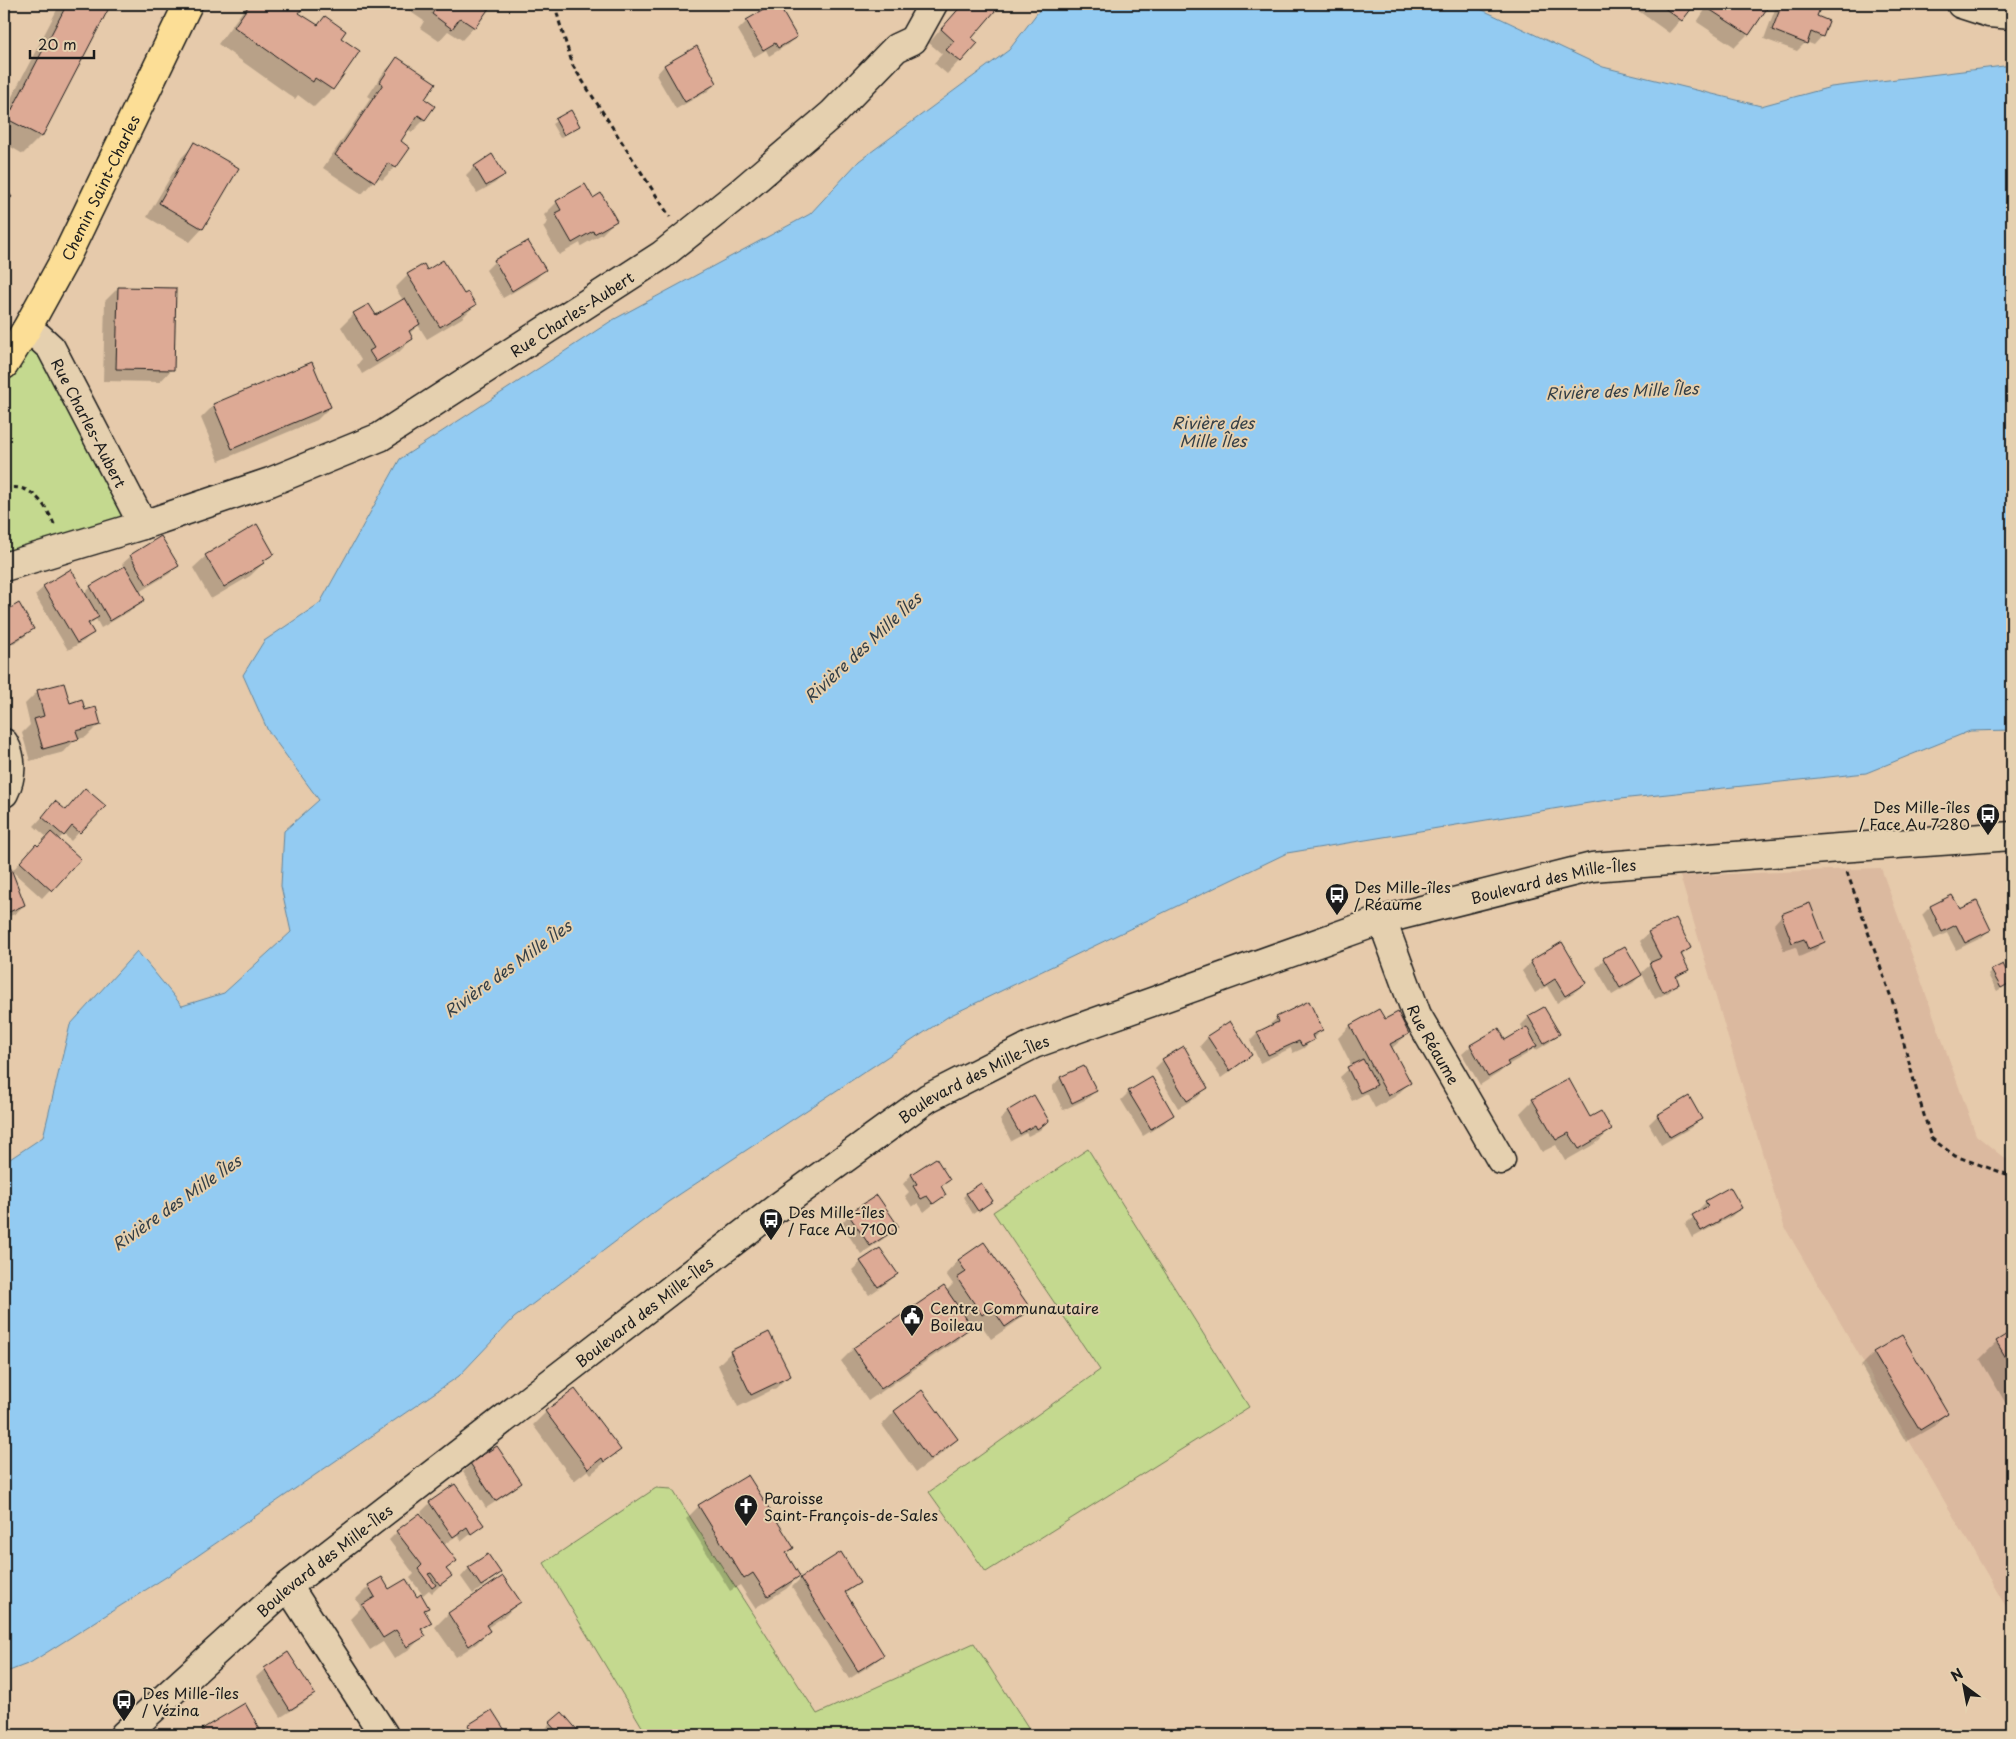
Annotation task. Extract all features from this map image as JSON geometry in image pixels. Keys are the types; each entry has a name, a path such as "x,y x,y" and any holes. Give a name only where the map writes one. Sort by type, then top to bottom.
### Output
{"main road":[{"name":"Chemin Saint-Charles","path":"4,365 26,330 65,259 188,4"}],"street":[{"name":"Rue Charles-Aubert","path":"4,567 143,525 270,482 380,437 641,270 742,192 832,114 896,48 913,40 934,4"},
{"path":"1961,4 1989,13 2012,15"},
{"name":"Rue Charles-Aubert","path":"26,330 39,337 51,348 143,525"},
{"path":"4,743 10,760 10,776 4,793"},
{"name":"Boulevard des Mille-Îles","path":"124,1735 288,1586 778,1207 928,1098 1034,1044 1382,920 1592,867 2012,836"},
{"name":"Rue Réaume","path":"1382,920 1417,1014 1501,1160"},
{"path":"288,1586 384,1735"}],"path":[{"path":"555,4 573,66 683,237"},
{"path":"4,489 17,487 30,492 41,501 50,515 63,550"},
{"path":"1839,848 1893,1003 1931,1138 1956,1156 2012,1176"}],"shaded area":[{"path":"1881,868 1976,1135 2004,1158 2012,1161 2012,1617 1784,1226 1680,876"}],"green space":[{"path":"26,330 143,525 4,567 4,344"},
{"path":"1088,1149 1249,1407 986,1572 929,1492 1100,1370 993,1212"},
{"path":"656,1488 672,1489 817,1714 974,1643 1033,1735 647,1735 544,1563"}],"water":[{"name":"Rivière des Mille Îles","path":"1044,4 1470,4 1603,67 1761,106 1831,87 2012,65 2012,730 1970,731 1866,773 1601,801 1287,853 949,1016 668,1202 514,1318 459,1376 174,1572 30,1663 4,1673 4,1163 43,1137 70,1025 137,951 182,1006 224,993 291,932 281,886 284,831 319,800 268,731 243,675 264,641 320,603 400,459 611,321 810,214 859,161 1009,50"}],"building":[{"path":"67,4 111,4 42,137 7,119"},
{"path":"250,4 302,4 304,6 299,13 318,25 325,16 346,31 341,38 360,51 333,90 315,78 313,82 234,27"},
{"path":"430,4 492,4 475,28 460,18 452,29 432,14 436,8"},
{"path":"774,4 778,4 797,37 778,48 775,43 763,50 746,20"},
{"path":"963,4 1001,4 972,38 978,43 961,62 946,50 954,41 941,29"},
{"path":"1659,4 1695,4 1682,21"},
{"path":"1712,4 1770,4 1749,35 1709,9"},
{"path":"1782,4 1814,4 1821,6 1817,16 1829,21 1823,37 1811,32 1807,44 1772,30"},
{"path":"697,46 717,83 685,102 664,65"},
{"path":"397,57 436,83 425,99 435,106 425,120 418,115 401,141 410,148 396,168 388,163 375,182 335,155 383,84 380,82"},
{"path":"571,110 580,126 564,135 555,119"},
{"path":"194,142 239,168 203,229 159,203"},
{"path":"492,154 505,175 486,186 474,166"},
{"path":"585,184 593,198 601,193 617,221 594,234 593,231 572,243 555,213 561,210 556,201"},
{"path":"4,187 12,197 4,203"},
{"path":"528,241 546,270 512,291 494,260"},
{"path":"443,260 464,294 468,292 476,305 440,327 407,274 424,264 427,270"},
{"path":"118,287 176,288 174,370 116,369"},
{"path":"405,298 420,324 409,331 413,339 376,362 369,351 374,348 353,313 369,304 376,315"},
{"path":"312,362 331,407 232,449 213,404"},
{"path":"257,524 274,554 263,561 264,563 224,587 205,555"},
{"path":"161,536 179,566 147,585 130,555"},
{"path":"125,566 145,600 110,621 90,586"},
{"path":"71,569 99,617 88,623 94,633 77,643 43,586"},
{"path":"19,603 34,629 4,647 4,612"},
{"path":"64,683 70,703 82,699 85,710 96,707 101,725 76,731 79,739 43,749 34,719 44,716 37,690"},
{"path":"85,788 106,806 80,833 72,826 64,836 42,817 55,801 66,810"},
{"path":"51,832 81,859 52,891 20,862 36,844 38,846"},
{"path":"8,861 25,905 9,912 4,900 4,863"},
{"path":"1952,895 1960,909 1977,901 1991,930 1965,943 1956,925 1942,932 1930,906"},
{"path":"1810,903 1825,942 1808,949 1804,939 1792,943 1781,914"},
{"path":"1676,918 1691,948 1681,954 1689,970 1676,976 1679,984 1663,992 1649,963 1661,958 1648,932"},
{"path":"1562,942 1586,983 1565,996 1555,979 1544,986 1530,961"},
{"path":"1625,946 1642,975 1620,988 1603,958"},
{"path":"2003,964 2012,982 2001,988 1991,970"},
{"path":"1309,1001 1323,1030 1312,1035 1314,1040 1302,1046 1299,1041 1268,1055 1257,1032 1278,1022 1276,1017"},
{"path":"1544,1007 1560,1034 1544,1043 1528,1016"},
{"path":"1379,1009 1385,1019 1398,1012 1409,1034 1390,1044 1411,1083 1388,1096 1350,1025"},
{"path":"1230,1021 1252,1055 1230,1071 1207,1036"},
{"path":"1527,1027 1537,1046 1507,1062 1509,1065 1488,1077 1470,1045 1499,1028 1505,1040"},
{"path":"1184,1046 1208,1088 1187,1101 1162,1059"},
{"path":"1363,1059 1377,1085 1360,1093 1347,1067"},
{"path":"1084,1066 1097,1091 1072,1103 1060,1077"},
{"path":"1152,1077 1174,1115 1151,1129 1128,1091"},
{"path":"1569,1079 1590,1117 1601,1111 1612,1130 1579,1149 1569,1133 1556,1140 1532,1099"},
{"path":"1034,1095 1049,1121 1037,1129 1035,1125 1020,1134 1007,1111"},
{"path":"1689,1096 1702,1119 1670,1137 1657,1115"},
{"path":"936,1158 950,1180 941,1186 946,1195 933,1204 927,1196 921,1199 913,1186 917,1184 911,1174"},
{"path":"981,1183 993,1201 978,1211 966,1193"},
{"path":"1730,1187 1742,1208 1701,1231 1692,1215 1708,1206 1705,1201"},
{"path":"877,1195 899,1227 870,1246 848,1214"},
{"path":"984,1242 1031,1309 1005,1327 992,1308 982,1315 957,1278 966,1272 958,1260"},
{"path":"880,1248 898,1274 878,1287 860,1261"},
{"name":"Centre Communautaire Boileau","path":"944,1286 972,1327 881,1389 853,1348"},
{"path":"2012,1331 2012,1368 1996,1341"},
{"path":"769,1332 791,1376 751,1395 730,1351"},
{"path":"1902,1335 1948,1413 1920,1430 1873,1352"},
{"path":"575,1389 621,1450 604,1462 602,1458 588,1469 545,1411"},
{"path":"922,1390 958,1439 930,1460 894,1411"},
{"path":"497,1446 522,1483 495,1501 470,1463"},
{"name":"Paroisse Saint-François-de-Sales","path":"748,1475 794,1548 786,1553 800,1576 768,1596 753,1573 744,1579 698,1505"},
{"path":"455,1484 484,1525 471,1534 467,1527 453,1537 429,1502"},
{"path":"420,1513 457,1561 446,1569 452,1576 440,1585 431,1573 428,1574 436,1585 432,1588 418,1569 422,1565 396,1531"},
{"path":"841,1552 860,1583 845,1592 884,1655 858,1671 800,1578"},
{"path":"488,1554 501,1573 481,1586 468,1567"},
{"path":"503,1576 521,1602 486,1625 490,1631 469,1646 448,1613"},
{"path":"382,1577 389,1589 406,1579 417,1597 421,1594 429,1608 424,1610 432,1623 421,1629 426,1636 407,1647 396,1630 383,1638 362,1605 375,1597 368,1585"},
{"path":"288,1652 315,1694 290,1710 264,1668"},
{"path":"245,1703 263,1735 206,1735 202,1729"},
{"path":"492,1710 508,1735 474,1735 468,1725"},
{"path":"562,1712 579,1732 576,1735 560,1735 549,1723"}],"place":[{"name":"Des Mille-îles / Face Au 7280","path":"1988,836"},
{"name":"Des Mille-îles / Réaume","path":"1337,916"},
{"name":"Des Mille-îles / Face Au 7100","path":"771,1241"},
{"name":"Centre Communautaire Boileau","path":"912,1337"},
{"name":"Paroisse Saint-François-de-Sales","path":"746,1527"},
{"name":"Des Mille-îles / Vézina","path":"124,1722"}]}
